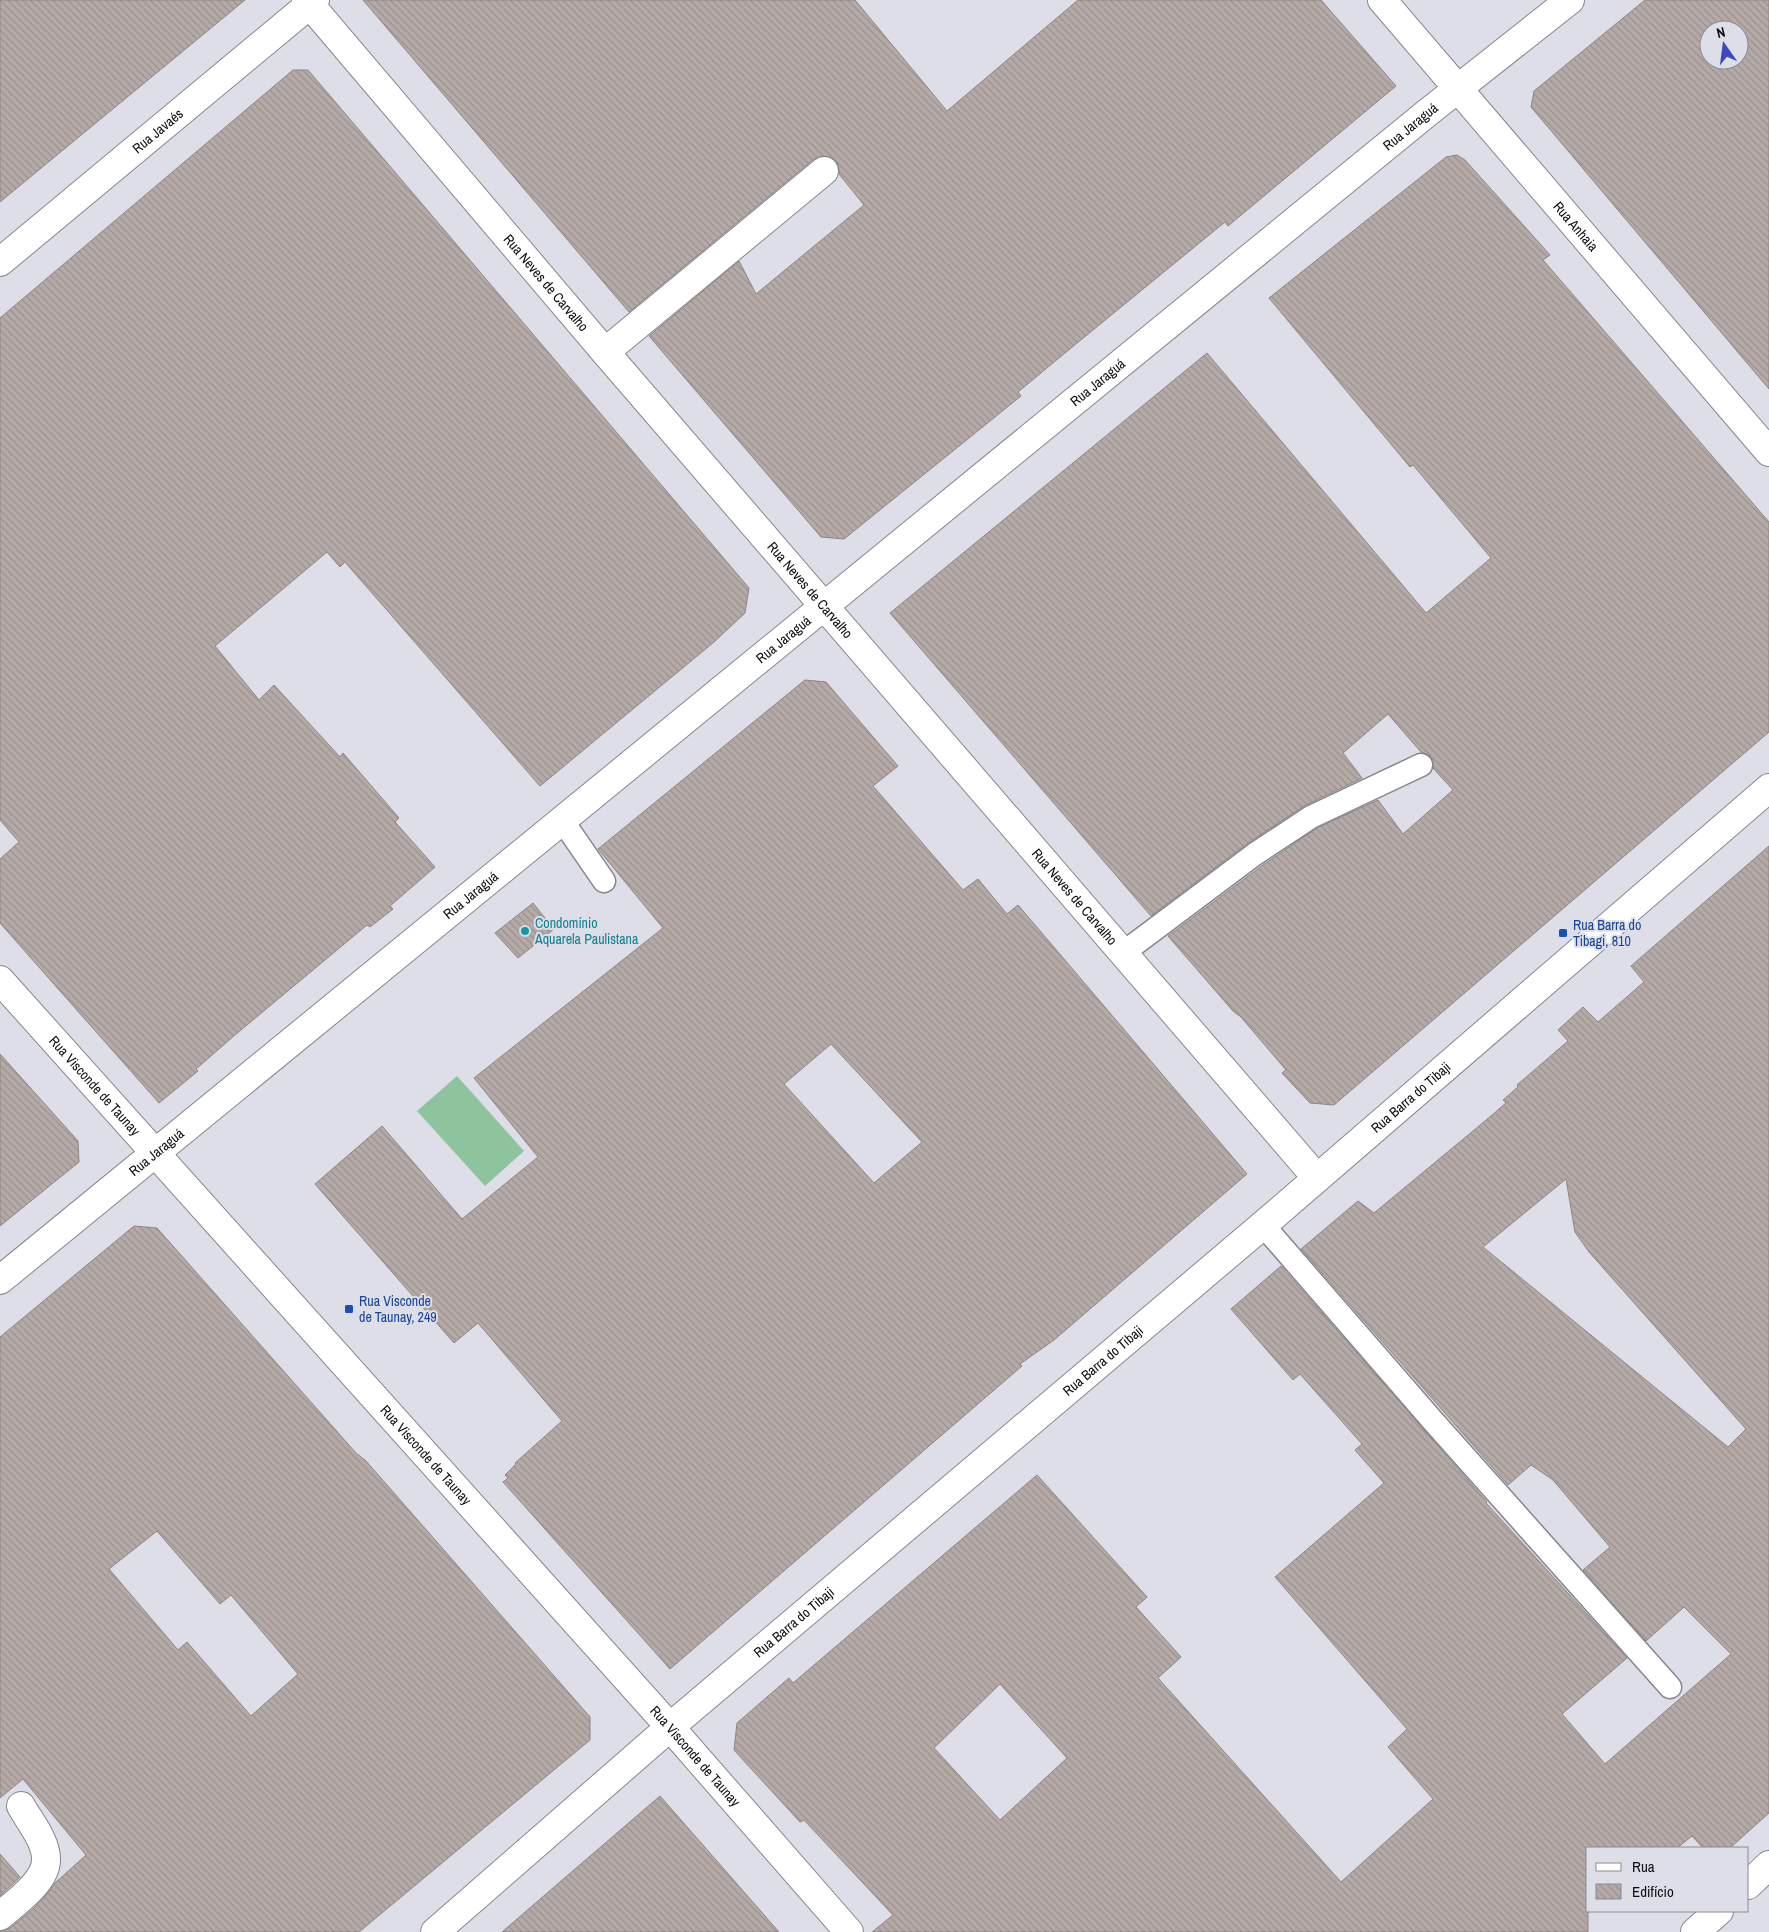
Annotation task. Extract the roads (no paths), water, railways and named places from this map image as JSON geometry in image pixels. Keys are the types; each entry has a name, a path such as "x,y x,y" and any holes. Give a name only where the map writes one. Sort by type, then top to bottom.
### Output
{"street":[{"name":"Rua Anhaia","path":"1382,0 1769,452"},
{"name":"Rua Jaraguá","path":"0,1280 823,606 1570,0"},
{"name":"Rua Javaés","path":"0,262 310,1"},
{"name":"Rua Neves de Carvalho","path":"310,1 605,352 1317,1178"},
{"path":"605,352 824,171"},
{"name":"Rua Barra do Tibaji","path":"435,1932 670,1727 1262,1225 1769,788"},
{"name":"Rua Visconde de Taunay","path":"0,980 670,1727 849,1932"},
{"path":"0,1916 38,1881 45,1868 44,1848 21,1806"},
{"path":"1749,1884 1769,1865"},
{"path":"1696,1932 1718,1912"}],"lane":[{"path":"1123,953 1255,854 1303,823 1421,765"},
{"path":"562,820 604,882"},
{"path":"1262,1225 1440,1429 1670,1687"}],"place":[{"name":"Condomínio Aquarela Paulistana","path":"525,931"},
{"name":"Rua Barra do Tibagi, 810","path":"1563,933"},
{"name":"Rua Visconde de Taunay, 249","path":"349,1309"}]}
